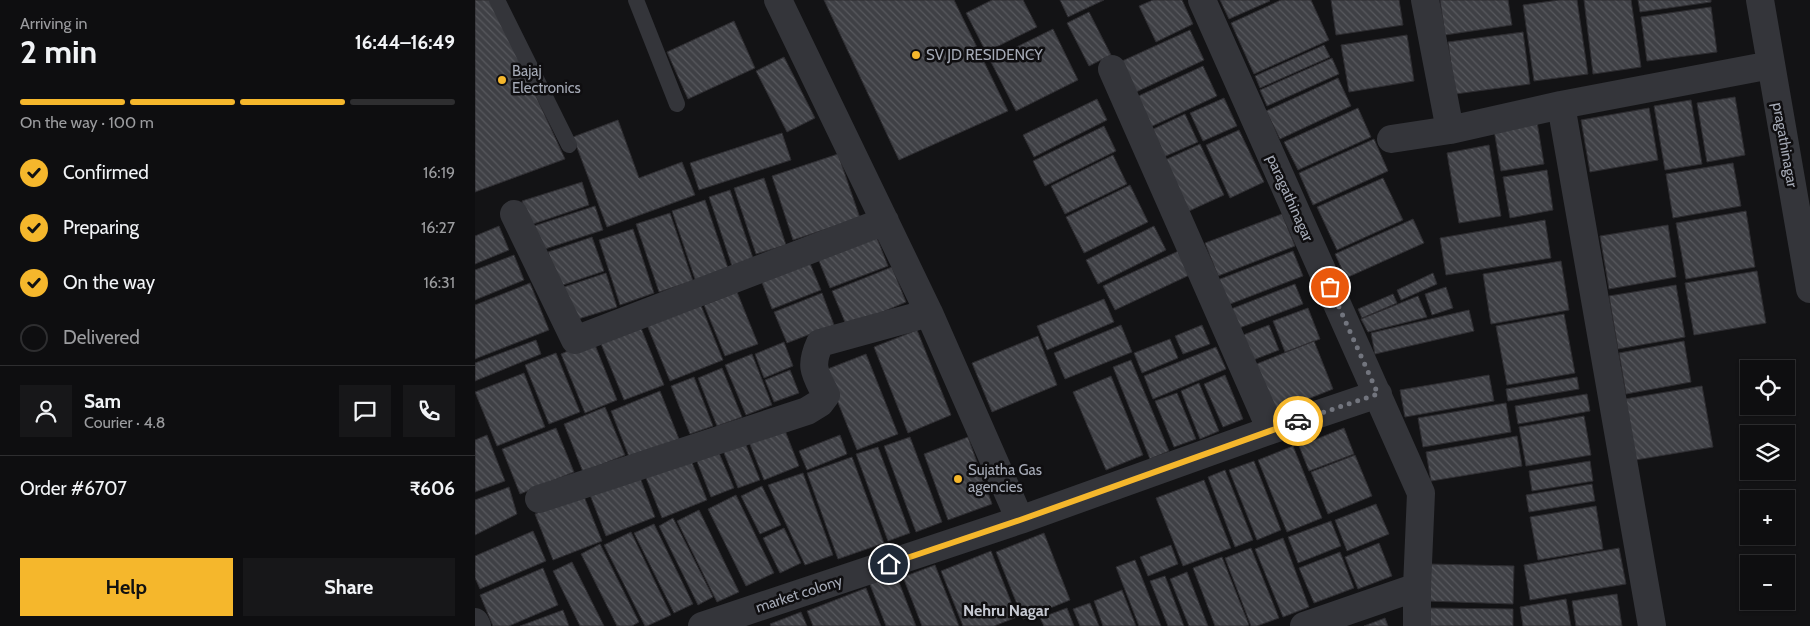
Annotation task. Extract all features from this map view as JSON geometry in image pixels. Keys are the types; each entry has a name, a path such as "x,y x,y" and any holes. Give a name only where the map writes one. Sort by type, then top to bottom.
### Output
{"street":[{"path":"778,0 929,313 1020,520"},
{"name":"paragathinagar","path":"1202,0 1421,493 1417,626"},
{"path":"1425,0 1450,130"},
{"name":"pragathinagar","path":"1760,0 1771,65 1800,175 1810,289"},
{"path":"1391,140 1450,130 1561,105 1771,65"},
{"path":"1112,69 1271,430"},
{"path":"1561,105 1652,626"},
{"path":"514,214 575,340 885,221"},
{"path":"539,499 807,411 820,403 826,395 813,370 815,354 820,343 929,313"},
{"name":"market colony","path":"702,626 1020,520 1271,430 1378,394"},
{"path":"1304,626 1417,587"},
{"path":"475,622 477,626"}],"lane":[{"path":"497,0 569,145"},
{"path":"636,0 677,104"}],"building":[{"name":"Bajaj Electronics","path":"475,0 492,0 565,159 475,192"},
{"name":"SV JD RESIDENCY","path":"824,0 954,0 1008,111 899,160"},
{"path":"992,0 1023,0 1037,27 986,52 966,13"},
{"path":"1060,0 1104,0 1068,17"},
{"path":"1153,0 1182,0 1193,24 1156,42 1139,6"},
{"path":"1220,0 1269,0 1270,1 1229,19"},
{"path":"1281,0 1311,0 1329,40 1254,74 1231,23"},
{"path":"1331,0 1399,0 1403,25 1336,35"},
{"path":"1440,0 1508,0 1512,25 1445,35"},
{"path":"1559,0 1577,0 1588,74 1534,81 1523,5"},
{"path":"1584,0 1631,0 1641,67 1593,74"},
{"path":"1638,0 1711,0 1711,2 1640,12"},
{"path":"1711,7 1717,52 1647,61 1641,17"},
{"path":"1089,12 1111,55 1089,66 1067,23"},
{"path":"734,21 755,68 688,99 667,52"},
{"path":"1053,29 1078,80 1016,111 990,60"},
{"path":"1190,30 1204,60 1134,93 1120,62"},
{"path":"1523,32 1530,84 1455,94 1448,42"},
{"path":"1407,35 1414,81 1349,92 1341,45"},
{"path":"1324,45 1330,57 1260,88 1255,76"},
{"path":"784,57 815,118 787,132 756,71"},
{"path":"1332,58 1339,74 1267,106 1260,90"},
{"path":"1203,66 1217,96 1146,129 1132,99"},
{"path":"1338,78 1351,106 1280,139 1266,111"},
{"path":"1735,97 1745,155 1707,162 1697,103"},
{"path":"1224,98 1237,126 1203,141 1190,113"},
{"path":"1097,99 1107,120 1034,157 1023,135"},
{"path":"1691,100 1702,164 1665,170 1654,106"},
{"path":"1358,108 1371,137 1298,170 1284,142"},
{"path":"1649,108 1658,160 1590,172 1581,120"},
{"path":"1185,114 1198,142 1159,159 1147,132"},
{"path":"618,120 639,178 682,162 695,195 607,227 573,137"},
{"path":"1537,122 1544,164 1501,171 1494,130"},
{"path":"1104,126 1116,151 1045,186 1033,161"},
{"path":"1239,130 1264,182 1230,198 1206,145"},
{"path":"782,133 791,160 699,190 690,163"},
{"path":"1374,139 1388,171 1313,205 1299,173"},
{"path":"1200,144 1224,195 1189,211 1165,160"},
{"path":"1489,145 1501,216 1459,223 1447,153"},
{"path":"838,154 860,218 793,240 772,176"},
{"path":"1113,155 1127,184 1065,214 1051,186"},
{"path":"1733,163 1741,206 1673,218 1666,174"},
{"path":"1547,170 1553,210 1510,218 1503,177"},
{"path":"764,178 786,245 756,254 734,188"},
{"path":"1383,178 1403,220 1337,250 1317,207"},
{"path":"582,182 589,205 530,225 522,201"},
{"path":"1130,185 1148,222 1084,253 1066,217"},
{"path":"730,190 753,258 732,266 709,197"},
{"path":"705,200 729,271 696,282 672,211"},
{"path":"595,206 603,230 542,250 534,226"},
{"path":"1746,211 1755,267 1686,279 1676,223"},
{"path":"670,213 693,281 659,292 636,224"},
{"path":"1282,214 1295,246 1218,276 1205,243"},
{"path":"1413,219 1424,243 1346,278 1335,254"},
{"path":"1545,220 1551,258 1446,275 1440,238"},
{"path":"1668,225 1676,277 1609,289 1600,236"},
{"path":"499,226 509,250 475,264 475,236"},
{"path":"1154,226 1166,250 1098,284 1086,260"},
{"path":"633,229 654,293 620,305 599,240"},
{"path":"875,233 888,266 830,288 817,256"},
{"path":"592,237 604,271 560,286 548,252"},
{"path":"1185,248 1196,272 1115,310 1103,286"},
{"path":"1293,251 1303,276 1225,306 1215,281"},
{"path":"514,255 524,280 475,300 475,270"},
{"path":"809,261 821,290 772,309 761,280"},
{"path":"1561,261 1569,310 1491,324 1483,274"},
{"path":"892,267 906,302 847,327 832,291"},
{"path":"1757,271 1766,323 1694,335 1685,283"},
{"path":"606,273 617,307 575,320 564,287"},
{"path":"1433,273 1437,284 1401,300 1397,290"},
{"path":"530,283 549,330 475,359 475,305"},
{"path":"1295,284 1303,304 1234,330 1226,311"},
{"path":"1676,285 1685,337 1618,349 1609,296"},
{"path":"1446,287 1453,308 1432,315 1425,294"},
{"path":"737,292 758,344 725,356 704,305"},
{"path":"822,293 834,325 787,343 774,312"},
{"path":"1393,294 1397,303 1362,318 1358,309"},
{"path":"1418,296 1427,317 1368,332 1361,319"},
{"path":"1104,299 1114,322 1047,350 1037,326"},
{"path":"700,303 723,360 670,381 647,325"},
{"path":"1308,308 1320,339 1285,352 1273,321"},
{"path":"1469,310 1474,331 1375,354 1371,333"},
{"path":"1564,314 1575,373 1507,385 1496,326"},
{"path":"639,323 664,385 624,400 599,339"},
{"path":"1121,325 1132,352 1065,379 1054,353"},
{"path":"1202,325 1210,344 1183,354 1175,336"},
{"path":"1269,325 1279,350 1248,362 1238,337"},
{"path":"917,330 951,415 908,433 874,347"},
{"path":"1038,336 1057,385 992,412 972,363"},
{"path":"1170,339 1178,358 1142,373 1134,353"},
{"path":"536,340 541,354 475,381 475,363"},
{"path":"593,340 617,400 585,413 561,354"},
{"path":"1314,341 1333,389 1273,413 1254,365"},
{"path":"1684,341 1691,382 1626,394 1619,353"},
{"path":"784,342 793,366 764,378 755,354"},
{"path":"1216,347 1226,369 1153,399 1144,376"},
{"path":"556,353 580,412 549,424 525,365"},
{"path":"752,354 772,405 746,415 725,365"},
{"path":"866,354 898,434 857,450 825,370"},
{"path":"1131,360 1169,451 1150,459 1113,367"},
{"path":"722,368 742,417 717,426 698,378"},
{"path":"790,370 799,393 774,402 765,380"},
{"path":"524,373 545,427 497,446 475,392"},
{"path":"1225,375 1243,419 1223,427 1204,384"},
{"path":"1489,375 1494,401 1405,417 1400,390"},
{"path":"1111,376 1143,455 1106,470 1073,392"},
{"path":"694,377 713,426 690,434 671,386"},
{"path":"1577,377 1579,389 1508,401 1506,389"},
{"path":"1199,383 1219,431 1200,439 1181,391"},
{"path":"1702,386 1713,447 1635,460 1625,399"},
{"path":"660,391 679,439 630,459 611,411"},
{"path":"1177,393 1196,439 1174,447 1155,401"},
{"path":"1587,394 1590,411 1518,424 1515,406"},
{"path":"1506,403 1511,432 1423,447 1418,418"},
{"path":"605,407 625,455 583,472 564,424"},
{"path":"1584,416 1591,455 1526,466 1519,427"},
{"path":"782,423 799,466 764,480 747,437"},
{"path":"556,428 574,472 520,494 502,449"},
{"path":"1344,428 1354,454 1309,471 1299,446"},
{"path":"487,435 505,481 475,492 475,440"},
{"path":"840,435 847,454 807,470 799,451"},
{"path":"1517,436 1522,466 1431,481 1426,452"},
{"path":"910,437 942,522 916,532 884,446"},
{"name":"Sujatha Gas agencies","path":"968,437 992,504 948,520 924,454"},
{"path":"744,440 760,480 738,488 722,448"},
{"path":"716,446 734,488 711,497 694,454"},
{"path":"1293,446 1322,518 1287,532 1258,460"},
{"path":"878,447 910,533 888,541 856,454"},
{"path":"689,455 707,500 662,518 644,473"},
{"path":"1355,455 1372,496 1328,514 1311,472"},
{"path":"852,457 884,543 838,559 807,473"},
{"path":"1254,461 1281,530 1257,540 1229,470"},
{"path":"1590,461 1593,481 1532,491 1529,471"},
{"path":"1225,470 1253,540 1235,547 1208,477"},
{"path":"803,473 833,555 805,565 768,485"},
{"path":"639,475 655,517 606,536 590,495"},
{"path":"1204,480 1231,548 1183,566 1156,498"},
{"path":"1592,484 1595,501 1529,512 1526,495"},
{"path":"762,486 781,525 760,534 741,496"},
{"path":"509,487 517,514 475,535 475,500"},
{"path":"583,494 602,541 553,560 535,514"},
{"path":"736,495 774,573 746,586 708,509"},
{"path":"1376,504 1389,534 1347,551 1335,520"},
{"path":"1596,506 1603,549 1538,560 1530,517"},
{"path":"699,510 739,592 717,602 677,521"},
{"path":"673,518 713,597 698,605 659,526"},
{"path":"1331,521 1341,546 1298,563 1288,537"},
{"path":"654,524 693,604 674,613 634,533"},
{"path":"784,528 801,563 780,573 763,538"},
{"path":"533,531 546,561 480,589 475,578 475,556"},
{"path":"631,532 671,615 647,626 645,626 604,545"},
{"path":"1044,533 1070,600 1023,619 996,552"},
{"path":"1283,538 1309,607 1283,617 1255,549"},
{"path":"1379,543 1392,576 1358,589 1345,557"},
{"path":"600,544 639,622 632,626 617,626 581,554"},
{"path":"1171,545 1178,564 1148,576 1140,557"},
{"path":"1251,548 1279,618 1257,626 1251,626 1225,558"},
{"path":"1619,548 1626,584 1530,600 1524,565"},
{"path":"991,551 1017,617 994,626 963,626 941,571"},
{"path":"1340,552 1354,588 1314,603 1299,568"},
{"path":"1222,557 1249,625 1215,626 1193,568"},
{"path":"1135,560 1161,626 1139,626 1116,567"},
{"path":"572,562 604,626 580,626 553,571"},
{"path":"1429,564 1514,566 1513,604 1428,601"},
{"path":"935,565 959,626 922,626 903,577"},
{"path":"543,568 558,605 509,626 493,626 480,595"},
{"path":"895,572 916,626 886,626 869,582"},
{"path":"1187,572 1208,626 1189,626 1170,579"},
{"path":"1165,576 1184,626 1168,626 1150,581"},
{"path":"866,588 881,626 813,626 807,611"},
{"path":"1122,590 1136,626 1103,626 1094,601"},
{"path":"1617,594 1622,626 1576,626 1572,601"},
{"path":"1566,599 1571,626 1523,626 1520,607"},
{"path":"1090,603 1099,626 1080,626 1073,609"},
{"path":"1067,608 1074,626 1044,626 1040,618"},
{"path":"1429,608 1513,609 1513,626 1428,626"},
{"path":"563,610 569,626 520,626"},
{"path":"801,612 807,626 771,626 770,624"},
{"path":"1385,618 1388,626 1364,626"}],"way so far":[{"path":"1298,421 1378,394 1330,287"}],"place":[{"name":"SV JD RESIDENCY","path":"916,55"},
{"name":"Bajaj Electronics","path":"502,80"},
{"name":"Sujatha Gas agencies","path":"958,479"}],"district":[{"name":"Nehru Nagar","path":"1006,610"}],"route":[{"path":"889,564 1020,520 1298,421"}]}
